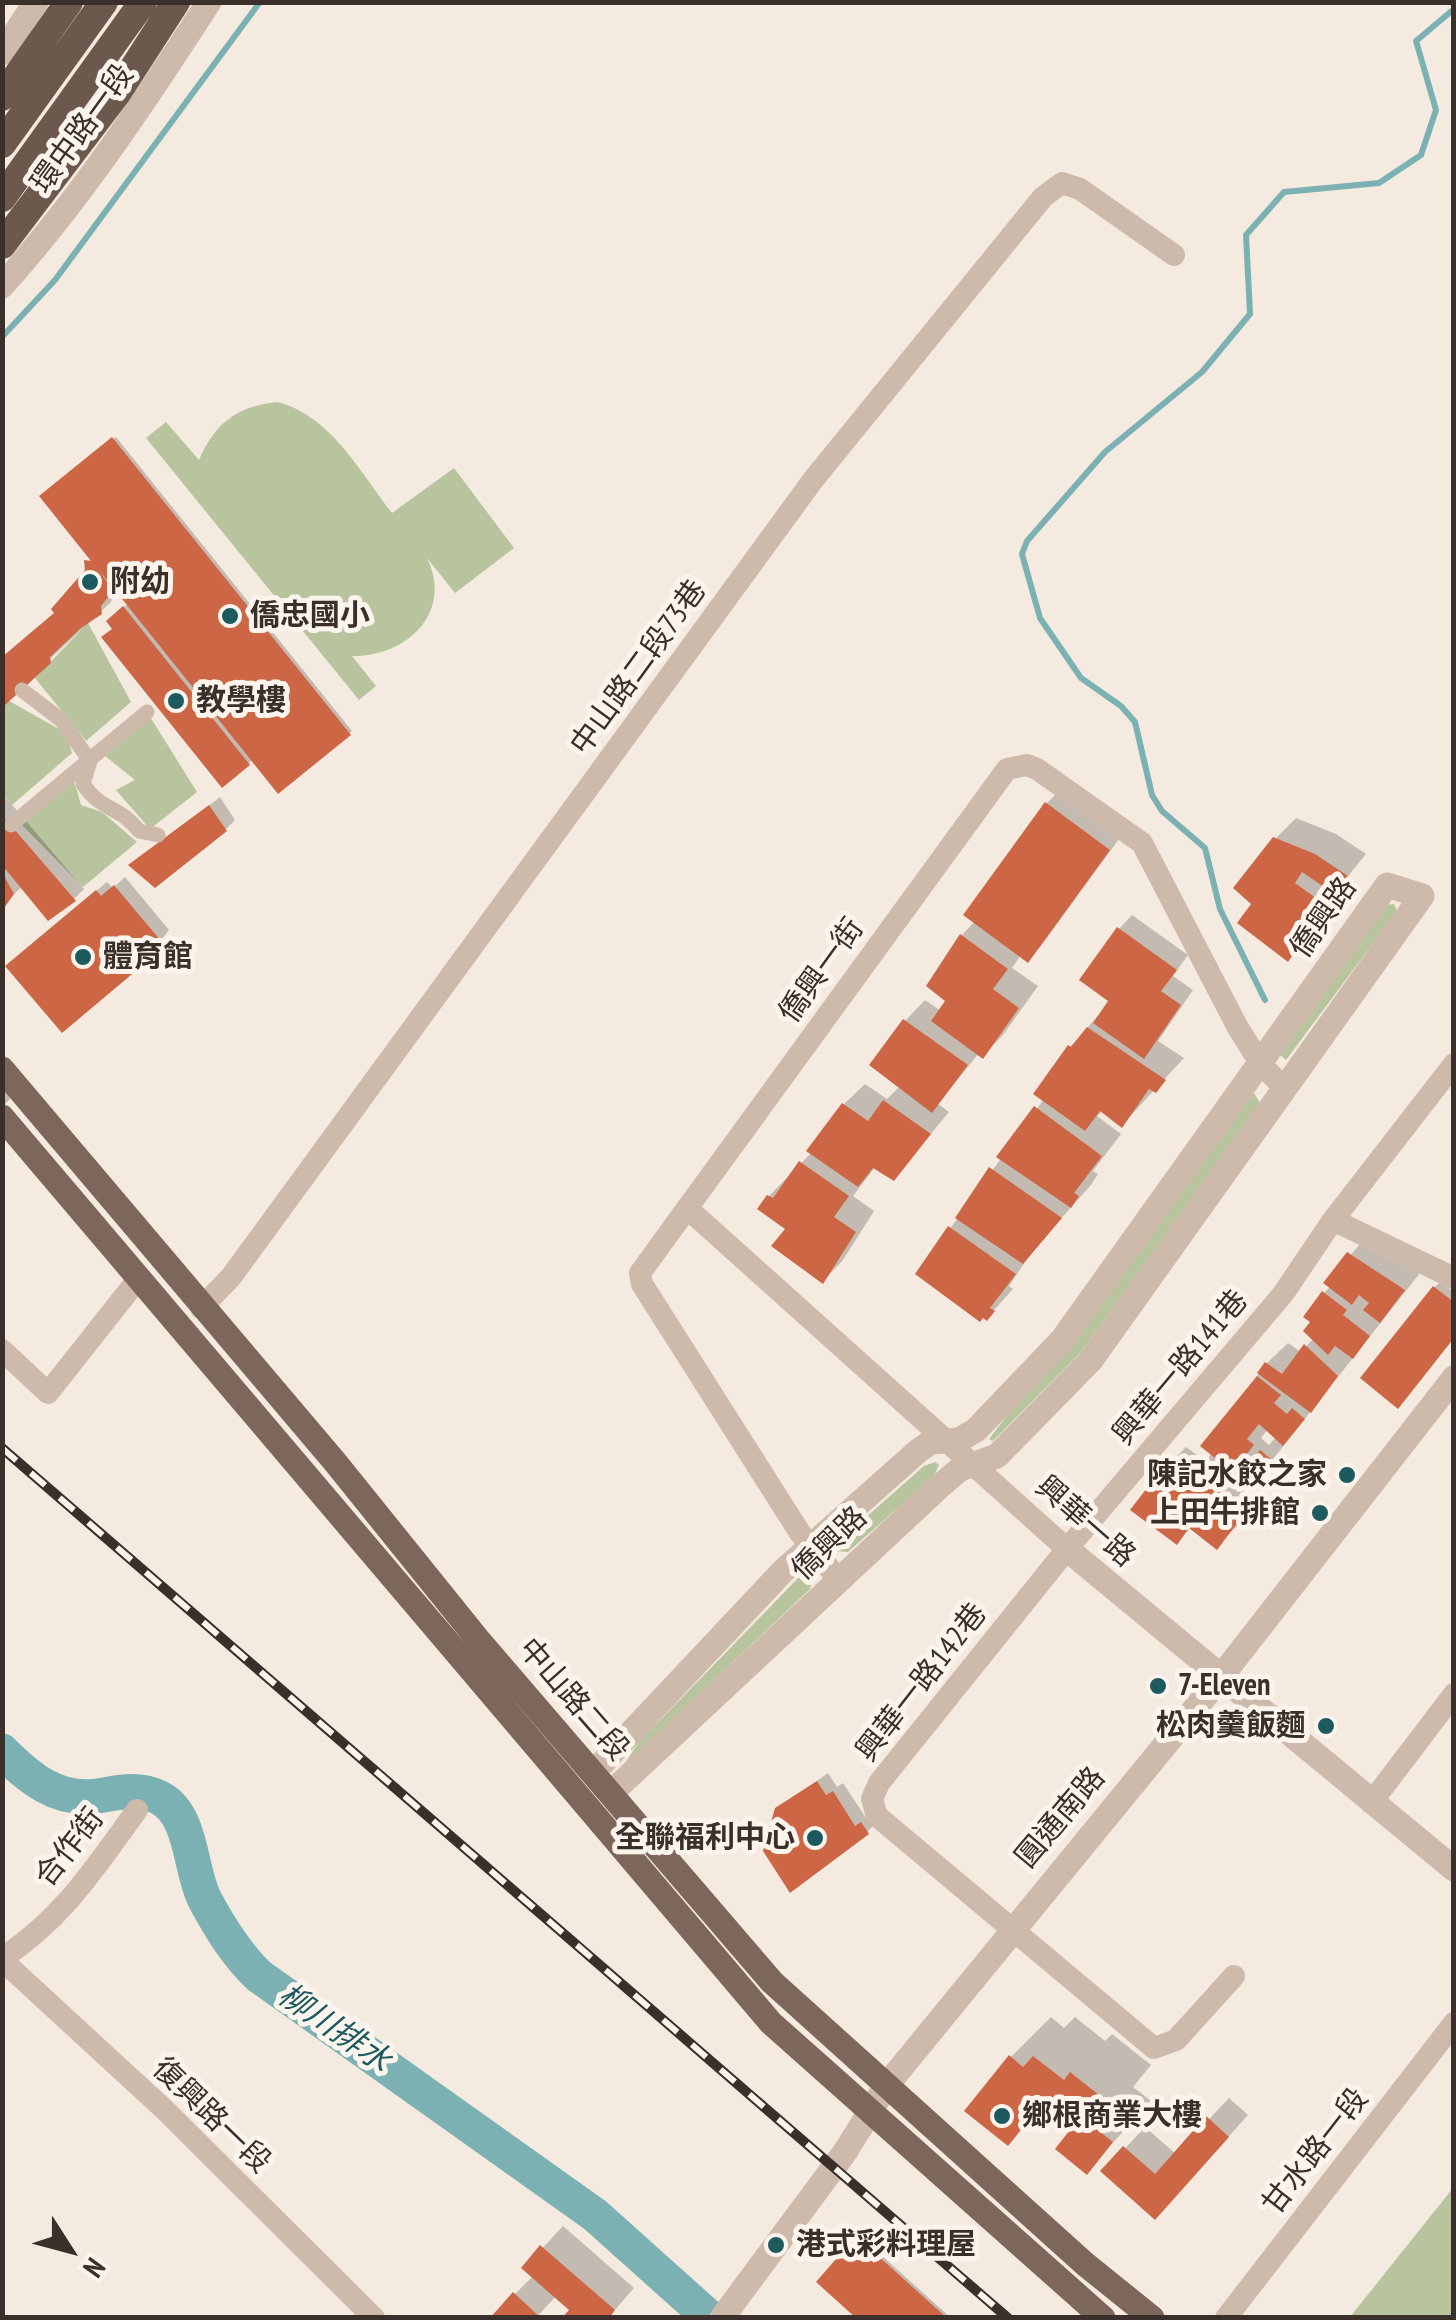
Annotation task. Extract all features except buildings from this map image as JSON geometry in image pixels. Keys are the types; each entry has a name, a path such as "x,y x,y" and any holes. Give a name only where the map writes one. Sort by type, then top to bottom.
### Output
{"highway":[{"path":"2,97 68,2"},
{"path":"2,144 104,2"},
{"path":"2,198 143,2"},
{"path":"2,245 118,92 176,2"}],"main road":[{"name":"中山路二段","path":"2,1069 335,1462 480,1642 772,1982 1152,2318"},
{"name":"中山路二段","path":"2,1117 772,2022 1103,2318"}],"street":[{"path":"2,53 36,2"},
{"name":"環中路一段","path":"2,286 40,244 144,103 209,2"},
{"name":"中山路二段73巷","path":"201,1308 231,1277 814,480 1043,196 1062,183 1080,189 1174,256"},
{"path":"22,690 61,720 90,761 84,784 96,804 127,815 140,831 158,835"},
{"path":"11,825 147,712"},
{"name":"僑興一街","path":"839,1580 810,1546 642,1284 640,1273 1007,769 1038,769 1142,842 1260,1064 1285,1089"},
{"name":"僑興路","path":"593,1773 810,1546 918,1451 931,1442 946,1442 976,1430 1062,1340 1387,885 1422,896 1091,1360 997,1456 970,1465 940,1486 611,1793"},
{"name":"興華一路141巷","path":"1067,1549 1283,1294 1333,1220 1454,1064"},
{"name":"興華一路","path":"686,1208 1067,1549 1454,1869"},
{"path":"1333,1220 1454,1278"},
{"path":"2,1350 48,1393 138,1279"},
{"name":"圓通南路","path":"726,2312 886,2086 1220,1678 1454,1378"},
{"name":"興華一路142巷","path":"1010,1931 877,1816 872,1799 879,1783 1067,1549"},
{"path":"1371,1802 1454,1694"},
{"name":"合作街","path":"2,1959 38,1935 101,1866 137,1810"},
{"path":"1010,1931 1154,2048 1176,2040 1234,1976"},
{"name":"復興路一段","path":"2,1959 166,2111 374,2318"},
{"name":"甘水路一段","path":"1226,2318 1454,2023"}],"green space":[{"path":"278,402 297,409 329,433 392,513 454,468 514,548 455,593 427,558 434,578 429,614 406,640 390,649 352,656 376,686 359,700 146,438 166,422 199,460 212,436 229,419 239,412"},
{"path":"88,623 131,702 86,741 35,678"},
{"path":"2,697 66,733 72,753 12,805 3,793"},
{"path":"147,712 197,792 150,829 116,790 135,780 105,756"},
{"path":"74,781 81,805 102,812 137,842 83,887 17,820"},
{"path":"1394,904 1397,911 1286,1060 1280,1055 1386,905"},
{"path":"1254,1093 1260,1103 1082,1351 993,1441 989,1439"},
{"path":"935,1462 939,1465 934,1476 848,1552 836,1551 839,1541 924,1466"},
{"path":"802,1574 812,1580 810,1589 624,1765 638,1743"},
{"path":"1453,2188 1453,2317 1350,2317"}],"waterway":[{"path":"2,337 55,280 260,2"},
{"path":"1265,1000 1220,909 1205,848 1162,811 1152,795 1135,722 1121,706 1081,678 1040,618 1022,554 1027,541 1105,452 1202,372 1250,314 1246,235 1284,192 1379,183 1421,155 1436,110 1416,41 1454,9"},
{"name":"柳川排水","path":"2,1751 22,1770 56,1791 82,1797 142,1792 169,1805 184,1828 205,1900 229,1940 259,1976 595,2215 710,2318"}],"railway":[{"path":"2,1448 1008,2318"}],"place":[{"name":"附幼","path":"90,582"},
{"name":"僑忠國小","path":"230,616"},
{"name":"教學樓","path":"176,701"},
{"name":"體育館","path":"83,957"},
{"name":"陳記水餃之家","path":"1347,1475"},
{"name":"上田牛排館","path":"1320,1513"},
{"name":"7-Eleven","path":"1158,1686"},
{"name":"松肉羹飯麵","path":"1326,1726"},
{"name":"全聯福利中心","path":"815,1838"},
{"name":"鄉根商業大樓","path":"1002,2116"},
{"name":"港式彩料理屋","path":"776,2245"}]}
